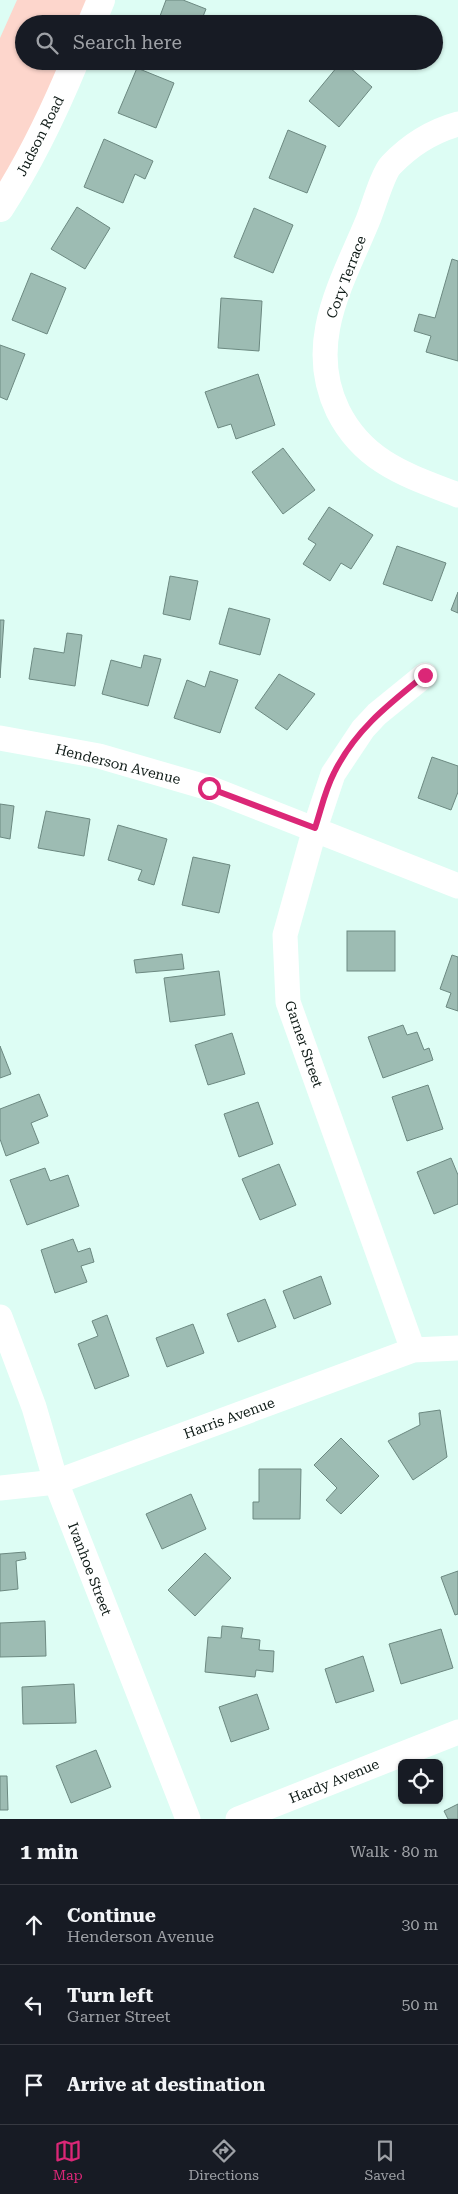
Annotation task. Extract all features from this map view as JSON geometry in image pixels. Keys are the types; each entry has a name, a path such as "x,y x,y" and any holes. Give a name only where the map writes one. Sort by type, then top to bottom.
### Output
{"street":[{"path":"95,15 101,0"},
{"name":"Judson Road","path":"0,208 22,175 62,94 71,70"},
{"name":"Cory Terrace","path":"458,124 446,127 421,140 390,166 329,316 324,353 327,376 338,411 367,450 404,475 458,496"},
{"name":"Garner Street","path":"413,1350 288,1002 285,935 315,828 333,774 353,743 376,714 425,675"},
{"name":"Henderson Avenue","path":"0,738 99,756 209,788 315,828 458,886"},
{"name":"Ivanhoe Street","path":"0,1317 34,1406 56,1482 188,1819"},
{"name":"Harris Avenue","path":"0,1488 56,1482 413,1350 458,1348"},
{"name":"Hardy Avenue","path":"238,1819 458,1732"}],"shaded area":[{"path":"17,0 89,0 82,15 15,15 15,70 58,70 18,160 0,187 0,38"}],"building":[{"path":"166,0 183,0 206,9 204,15 160,15"},
{"path":"136,70 142,70 174,83 156,128 118,113"},
{"path":"335,70 352,70 372,87 339,127 309,101"},
{"path":"288,130 326,146 307,193 269,178"},
{"path":"104,139 153,161 145,179 135,174 123,203 84,187"},
{"path":"77,207 110,228 85,269 51,249"},
{"path":"254,208 293,225 273,273 234,257"},
{"path":"452,259 458,261 458,361 426,352 431,336 414,331 419,314 435,318"},
{"path":"31,273 66,288 47,334 12,320"},
{"path":"221,298 262,301 259,351 218,348"},
{"path":"0,345 25,354 7,400 0,397"},
{"path":"258,374 275,425 236,439 231,424 218,428 205,392"},
{"path":"283,448 315,490 283,514 252,472"},
{"path":"329,507 373,535 351,569 341,563 330,581 303,564 316,544 308,539"},
{"path":"397,546 446,563 432,601 383,584"},
{"path":"170,576 198,581 190,620 163,614"},
{"path":"458,592 458,613 451,610"},
{"path":"229,608 270,619 260,655 219,644"},
{"path":"0,620 4,620 0,678"},
{"path":"67,633 82,635 75,686 29,679 34,648 64,653"},
{"path":"144,655 161,659 148,706 102,694 111,660 141,668"},
{"path":"210,671 238,680 220,733 174,718 187,680 205,687"},
{"path":"279,674 315,694 287,730 255,708"},
{"path":"432,757 458,766 458,792 451,810 418,798"},
{"path":"0,804 14,806 10,839 0,837"},
{"path":"46,811 90,819 84,856 38,848"},
{"path":"118,825 167,839 154,885 138,880 142,870 108,860"},
{"path":"193,857 230,865 219,913 182,905"},
{"path":"347,931 395,931 395,971 347,971"},
{"path":"182,954 184,969 136,973 134,960"},
{"path":"452,955 458,957 458,1011 446,1007 451,993 440,989"},
{"path":"219,971 225,1015 170,1022 164,978"},
{"path":"403,1025 407,1035 417,1032 424,1050 429,1048 433,1060 383,1078 368,1037"},
{"path":"232,1033 245,1074 208,1085 195,1045"},
{"path":"0,1046 11,1074 0,1078"},
{"path":"428,1085 443,1129 407,1141 392,1097"},
{"path":"39,1094 48,1116 31,1123 39,1143 6,1156 0,1139 0,1109"},
{"path":"258,1102 273,1144 239,1157 224,1114"},
{"path":"451,1158 458,1175 458,1204 434,1214 417,1172"},
{"path":"279,1164 296,1205 260,1220 242,1179"},
{"path":"45,1168 50,1181 68,1175 79,1206 27,1225 10,1180"},
{"path":"73,1239 78,1252 90,1248 94,1262 81,1266 87,1282 55,1293 41,1250"},
{"path":"321,1276 331,1304 294,1319 283,1291"},
{"path":"265,1299 276,1327 238,1342 227,1314"},
{"path":"107,1315 129,1376 95,1389 78,1344 98,1336 92,1321"},
{"path":"193,1324 204,1353 167,1367 156,1338"},
{"path":"440,1410 447,1457 413,1480 388,1441 420,1425 419,1413"},
{"path":"341,1438 379,1476 341,1514 326,1500 337,1488 314,1465"},
{"path":"259,1469 301,1469 300,1519 253,1519 253,1502 259,1502"},
{"path":"191,1494 206,1529 162,1549 146,1514"},
{"path":"25,1552 26,1559 16,1561 18,1589 0,1591 0,1554"},
{"path":"205,1553 231,1578 195,1616 168,1590"},
{"path":"458,1571 458,1614 455,1615 441,1577"},
{"path":"45,1621 46,1656 0,1657 0,1623"},
{"path":"222,1626 243,1628 241,1638 260,1640 259,1650 274,1651 273,1672 256,1670 255,1677 205,1672 208,1637 221,1638"},
{"path":"441,1629 453,1668 401,1684 389,1644"},
{"path":"363,1656 374,1691 336,1703 325,1669"},
{"path":"74,1684 76,1723 23,1724 22,1687"},
{"path":"257,1694 269,1729 231,1742 219,1707"},
{"path":"96,1750 111,1787 71,1803 56,1766"},
{"path":"0,1776 7,1776 8,1810 0,1810"},
{"path":"458,1804 458,1819 448,1819 444,1811"}],"route":[{"path":"209,788 315,828 333,774 363,729 376,714 425,675"}]}
